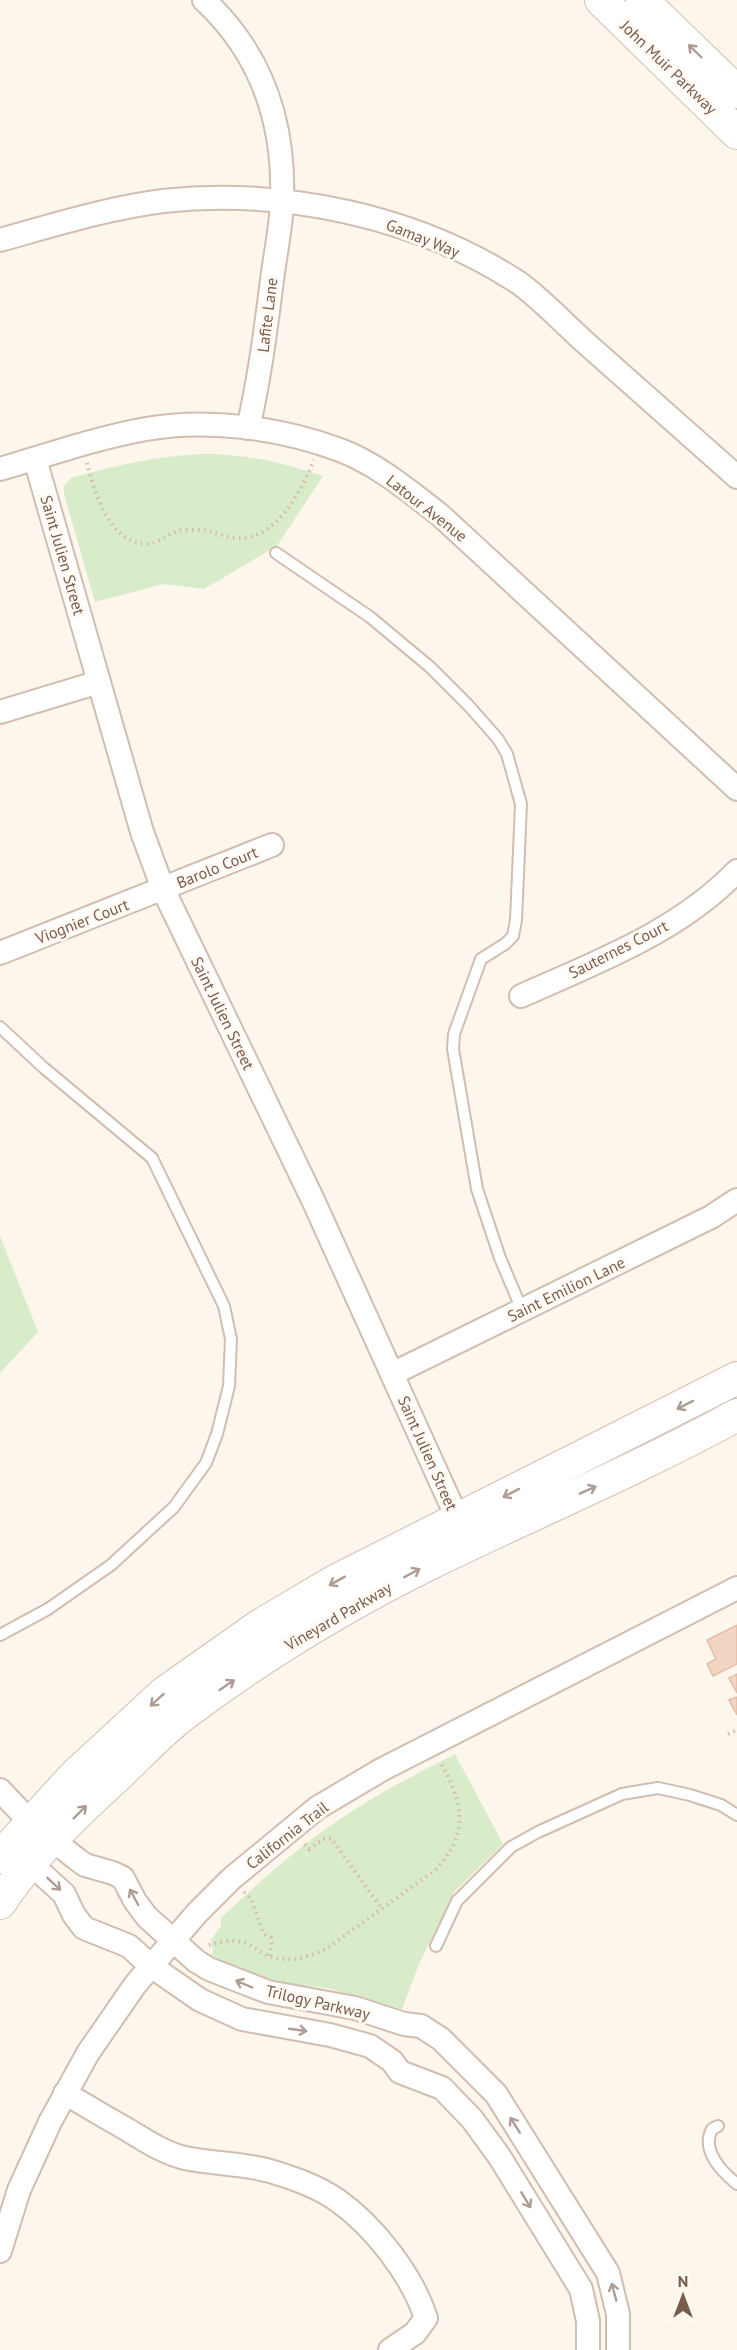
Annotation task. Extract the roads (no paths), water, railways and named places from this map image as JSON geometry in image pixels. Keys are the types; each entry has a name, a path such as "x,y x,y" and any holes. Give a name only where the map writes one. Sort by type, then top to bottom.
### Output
{"street":[{"name":"Lafite Lane","path":"204,0 217,12 246,49 270,98 278,136 282,202 258,384 248,428"},
{"name":"John Muir Parkway","path":"601,0 737,133"},
{"name":"John Muir Parkway","path":"642,0 737,92"},
{"name":"Gamay Way","path":"0,240 97,213 164,201 260,198 337,210 403,226 471,257 517,282 737,477"},
{"name":"Latour Avenue","path":"0,469 148,429 198,426 248,428 341,450 403,486 440,515 737,789"},
{"name":"Saint Julien Street","path":"35,459 142,832 163,889 313,1200 463,1532"},
{"path":"0,712 99,682"},
{"name":"Barolo Court","path":"163,889 272,845"},
{"name":"Sauternes Court","path":"521,996 659,932 706,899 737,871"},
{"name":"Viognier Court","path":"0,953 163,889"},
{"name":"Saint Emilion Lane","path":"392,1374 711,1217 737,1200"},
{"name":"Vineyard Parkway","path":"463,1532 737,1378"},
{"name":"Vineyard Parkway","path":"0,1903 10,1887 10,1851 42,1831 74,1776 156,1701 260,1626 326,1587 463,1532 650,1462 737,1415"},
{"name":"California Trail","path":"0,2251 19,2190 64,2093 124,2000 173,1940 231,1879 317,1808 381,1770 737,1588"},
{"name":"Trilogy Parkway","path":"0,1790 42,1831 85,1865 123,1878 135,1901 147,1917 196,1961 268,1992 355,2008 432,2031 496,2094 608,2273 618,2314 618,2350"},
{"name":"Trilogy Parkway","path":"10,1851 64,1894 74,1915 84,1928 129,1946 151,1966 200,2000 242,2019 330,2035 370,2046 392,2061 400,2072 442,2088 465,2111 499,2156 580,2289 588,2321 588,2350"},
{"path":"422,2081 441,2070 448,2059 450,2048"},
{"path":"64,2093 161,2150 185,2158 268,2170 303,2182 336,2199 370,2229 407,2277 419,2297 426,2318 414,2333 390,2350"}],"lane":[{"path":"276,553 370,616 430,667 469,706 498,739 507,754 521,804 517,908 513,936 506,944 481,959 454,1034 453,1050 477,1189 500,1258 522,1310"},
{"path":"0,1028 152,1158 224,1306 231,1339 229,1386 217,1434 206,1463 174,1507 111,1565 48,1609 0,1635"},
{"path":"436,1946 457,1901 511,1847 538,1832 622,1794 658,1788 690,1794 721,1804 737,1815"},
{"path":"718,2126 712,2128 710,2133 709,2142 712,2155 723,2173 737,2184"}]}
